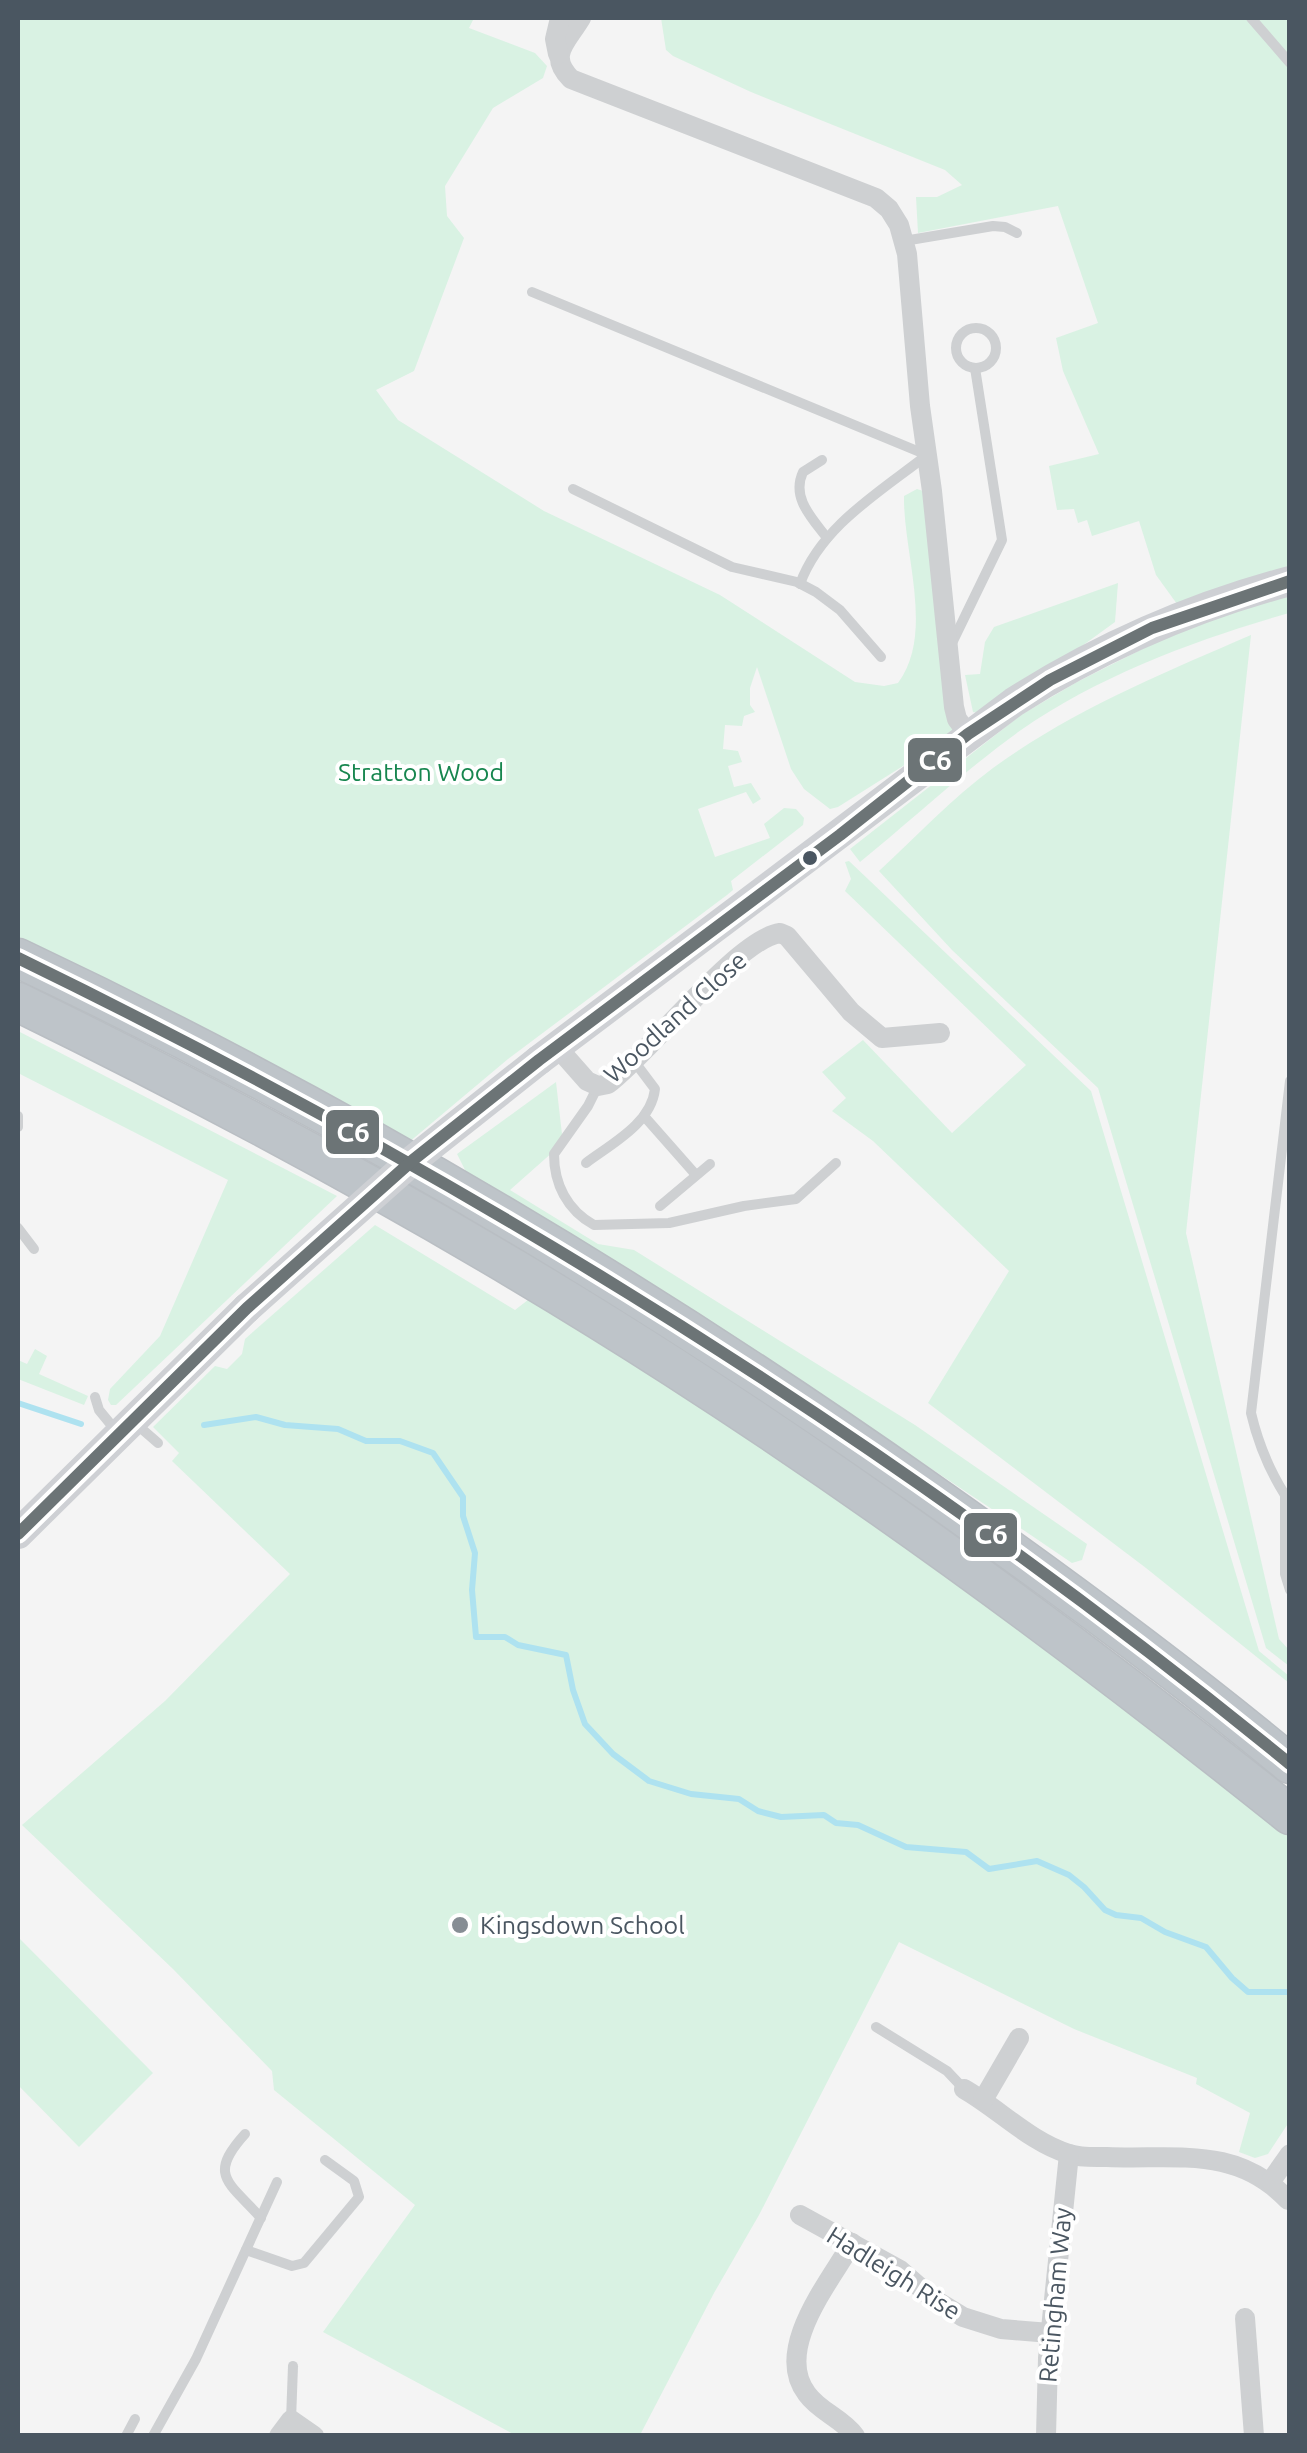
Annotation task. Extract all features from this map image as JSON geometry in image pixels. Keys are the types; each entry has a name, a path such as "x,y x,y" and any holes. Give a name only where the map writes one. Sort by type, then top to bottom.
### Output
{"highway":[{"path":"18,958 367,1137 624,1289 787,1392 1013,1551 1290,1764"},
{"path":"18,1002 170,1077 339,1168 674,1368 1016,1602 1290,1815"}],"main road":[{"path":"18,1534 246,1308 413,1160 968,734 1050,680 1152,628 1290,581"}],"street":[{"path":"560,18 555,39 559,64 571,80 876,198 889,209 904,241 954,707 968,734"},
{"path":"558,54 581,18"},
{"name":"Woodland Close","path":"548,1053 587,1081 598,1086 608,1084 716,978 764,937 774,934 787,936 850,1012 882,1038 940,1033"},
{"path":"1019,2038 974,2094 1046,2144 1070,2154 1202,2158 1271,2181 1288,2200"},
{"name":"Retingham Way","path":"1046,2436 1050,2334 1070,2154"},
{"path":"1271,2181 1290,2154"},
{"name":"Hadleigh Rise","path":"800,2215 900,2270 932,2298 963,2317 1001,2329 1050,2334"},
{"path":"852,2244 800,2334 795,2360 800,2383 808,2396 855,2436"},
{"path":"1245,2318 1254,2436"},
{"path":"285,2428 314,2436"}],"lane":[{"path":"1251,18 1290,63"},
{"path":"904,241 993,226 1006,227 1018,234"},
{"path":"532,292 927,455 827,538 810,558 800,584"},
{"path":"948,648 1002,540 974,368 959,359 955,347 960,335 977,328 990,333 996,346 988,364 974,368"},
{"path":"822,460 803,472 800,497 827,538"},
{"path":"573,489 732,567 800,584 840,610 880,657"},
{"path":"586,1164 644,1116 654,1102 655,1090 634,1061"},
{"path":"1290,1081 1251,1413 1258,1444 1288,1499 1285,1574 1290,1590"},
{"path":"598,1086 554,1154 561,1192 583,1219 594,1225 669,1223 744,1206 796,1200 836,1164"},
{"path":"18,1116 18,1127"},
{"path":"644,1116 696,1175"},
{"path":"660,1206 710,1164"},
{"path":"18,1228 34,1249"},
{"path":"95,1397 99,1410 158,1444"},
{"path":"876,2027 947,2071 974,2094"},
{"path":"245,2134 227,2154 223,2165 230,2184 261,2218"},
{"path":"246,2250 292,2266 308,2260 359,2197 354,2181 325,2160"},
{"path":"153,2436 196,2359 277,2182"},
{"path":"285,2428 292,2366"},
{"path":"126,2436 135,2419"}],"green space":[{"name":"Stratton Wood","path":"18,18 474,18 469,28 535,53 547,66 543,78 493,108 445,186 447,216 464,238 414,371 376,390 398,420 544,511 720,595 855,682 884,686 898,683 909,663 914,641 916,617 904,496 917,489 923,491 954,731 830,809 804,789 791,769 757,667 750,688 750,705 755,712 744,716 742,726 725,725 723,749 738,751 742,762 728,766 734,787 751,783 761,799 753,804 746,792 698,809 715,857 770,838 764,824 784,808 796,809 804,818 803,825 731,881 733,890 727,895 508,1059 408,1143 18,943"},
{"path":"661,18 1289,18 1289,613 1150,661 1051,710 980,761 860,862 850,849 1021,715 1180,630 1177,604 1156,575 1139,521 1092,536 1087,520 1078,523 1074,509 1057,510 1049,466 1099,454 1063,371 1056,338 1098,323 1058,206 918,233 916,197 937,197 962,185 945,170 751,92 673,56 666,50"},
{"path":"1118,583 1115,622 1016,694 979,713 973,712 965,675 980,674 985,642 994,627"},
{"path":"1251,635 1186,1233 1279,1639 1289,1650 1289,1666 1266,1648 1098,1088 952,950 879,871 963,792 1023,747 1118,694"},
{"path":"849,861 1091,1091 1259,1651 1289,1676 1289,1683 1146,1568 928,1403 1009,1271 873,1141 832,1111 846,1098 822,1072 863,1040 952,1133 1026,1065 845,891 851,879 845,862"},
{"path":"18,1031 337,1196 116,1405 108,1400 110,1389 160,1336 228,1180 18,1073"},
{"path":"556,1082 563,1143 510,1190 598,1244 634,1250 915,1425 1087,1544 1082,1560 1072,1563 774,1366 469,1178 457,1154"},
{"name":"Kingsdown School","path":"375,1225 515,1310 533,1296 853,1501 1289,1836 1289,2122 1268,2154 1255,2158 1239,2152 1250,2113 1196,2084 1197,2078 1074,2029 899,1942 759,2215 640,2435 515,2435 323,2332 415,2205 274,2090 272,2071 173,1969 22,1825 165,1701 290,1574 172,1461 179,1453 153,1427 215,1366 227,1369 242,1354 245,1339"},
{"path":"35,1349 47,1356 39,1374 88,1396 84,1405 18,1379 18,1360 27,1364"},
{"path":"18,1937 153,2073 79,2147 18,2085"}],"waterway":[{"path":"18,1403 81,1424"},
{"path":"204,1425 256,1417 285,1425 338,1429 366,1441 400,1441 433,1453 463,1497 463,1516 475,1553 472,1590 476,1637 505,1637 518,1645 566,1655 585,1724 613,1754 649,1781 691,1794 739,1799 758,1811 781,1817 824,1815 836,1823 858,1825 906,1847 966,1852 989,1869 1037,1861 1069,1875 1105,1910 1141,1918 1165,1932 1206,1947 1248,1992 1290,1992"}],"transit line":[{"name":"C6","path":"18,1534 247,1308 413,1160 968,734 1050,680 1152,628 1290,581"},
{"name":"C6","path":"18,958 353,1132 677,1324 990,1534 1290,1764"}],"place":[{"name":"Kingsdown School","path":"460,1925"}]}
